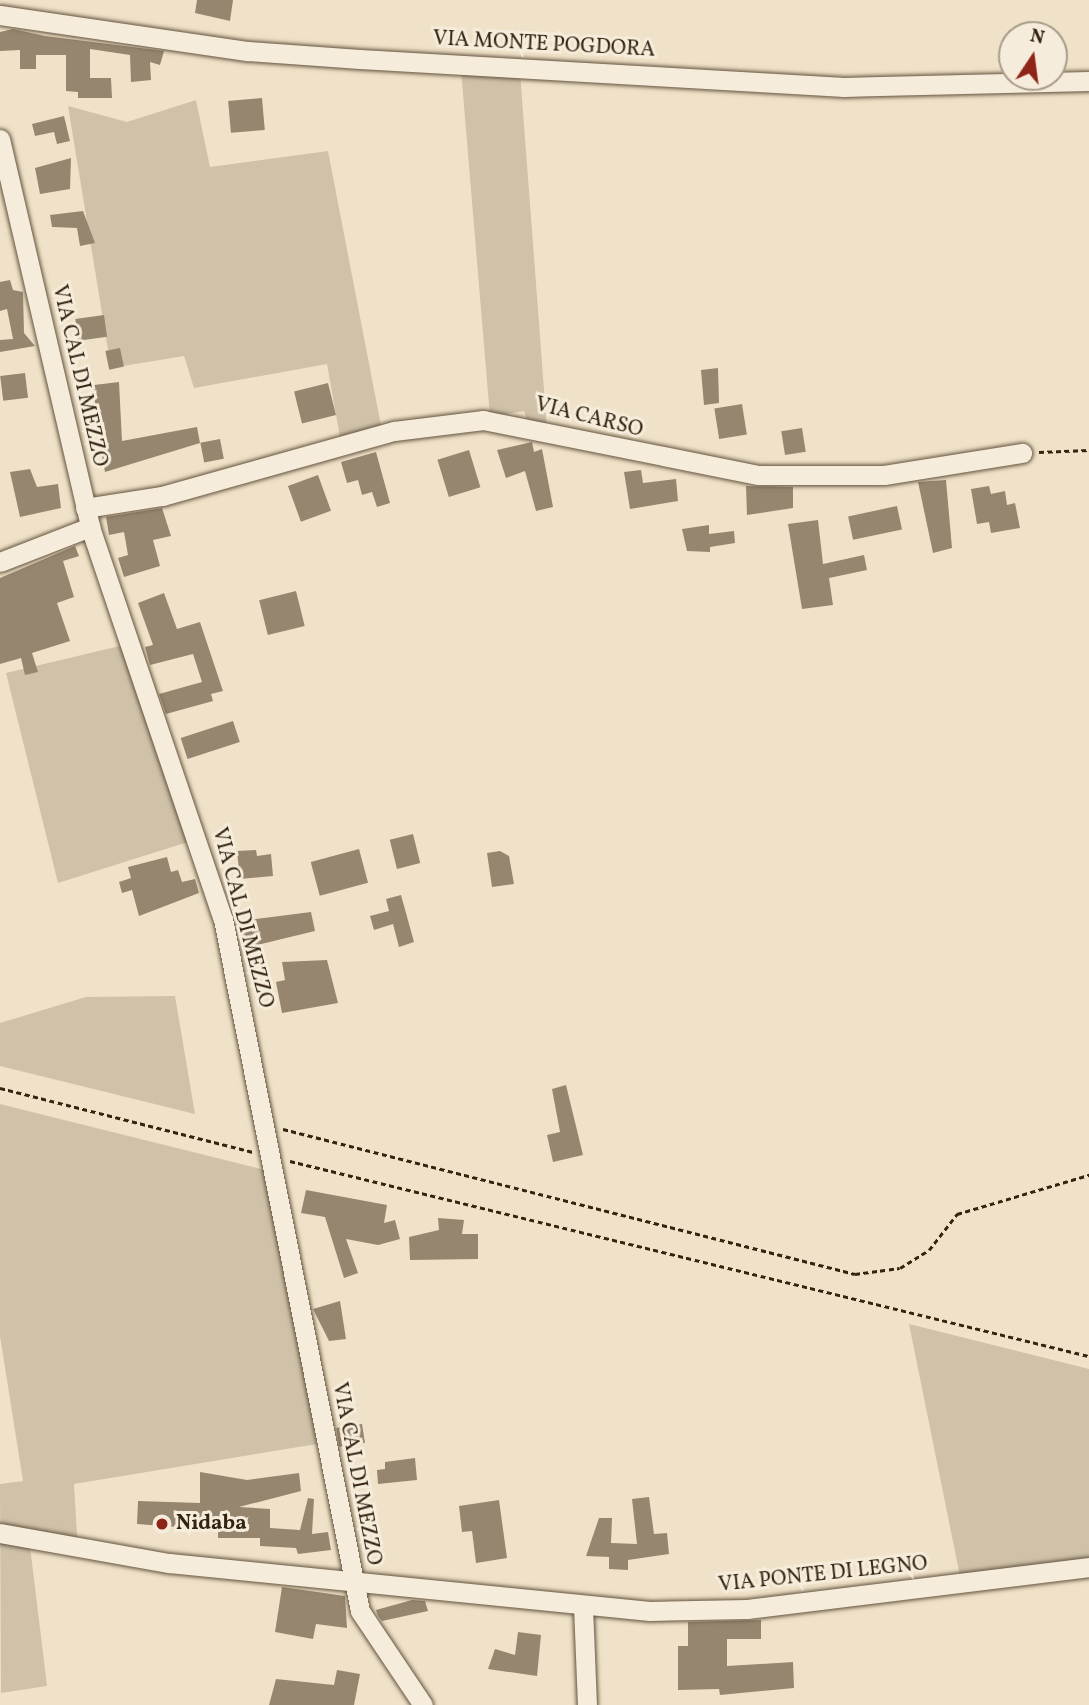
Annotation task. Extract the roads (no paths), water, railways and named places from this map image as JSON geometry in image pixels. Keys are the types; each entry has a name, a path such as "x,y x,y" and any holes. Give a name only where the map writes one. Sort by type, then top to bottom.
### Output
{"street":[{"name":"VIA MONTE POGDORA","path":"0,15 248,51 360,59 844,87 1089,81"},
{"name":"VIA CAL DI MEZZO","path":"0,139 87,517 220,906 274,1157 352,1579 366,1626 423,1705"},
{"name":"VIA CARSO","path":"0,562 87,517 394,431 450,422 512,423 685,465 759,475 884,475 1022,453"},
{"name":"VIA PONTE DI LEGNO","path":"0,1533 169,1563 352,1579 583,1606 747,1609 1089,1567"},
{"path":"583,1606 587,1705"}],"place":[{"name":"Nidaba","path":"162,1524"}]}
